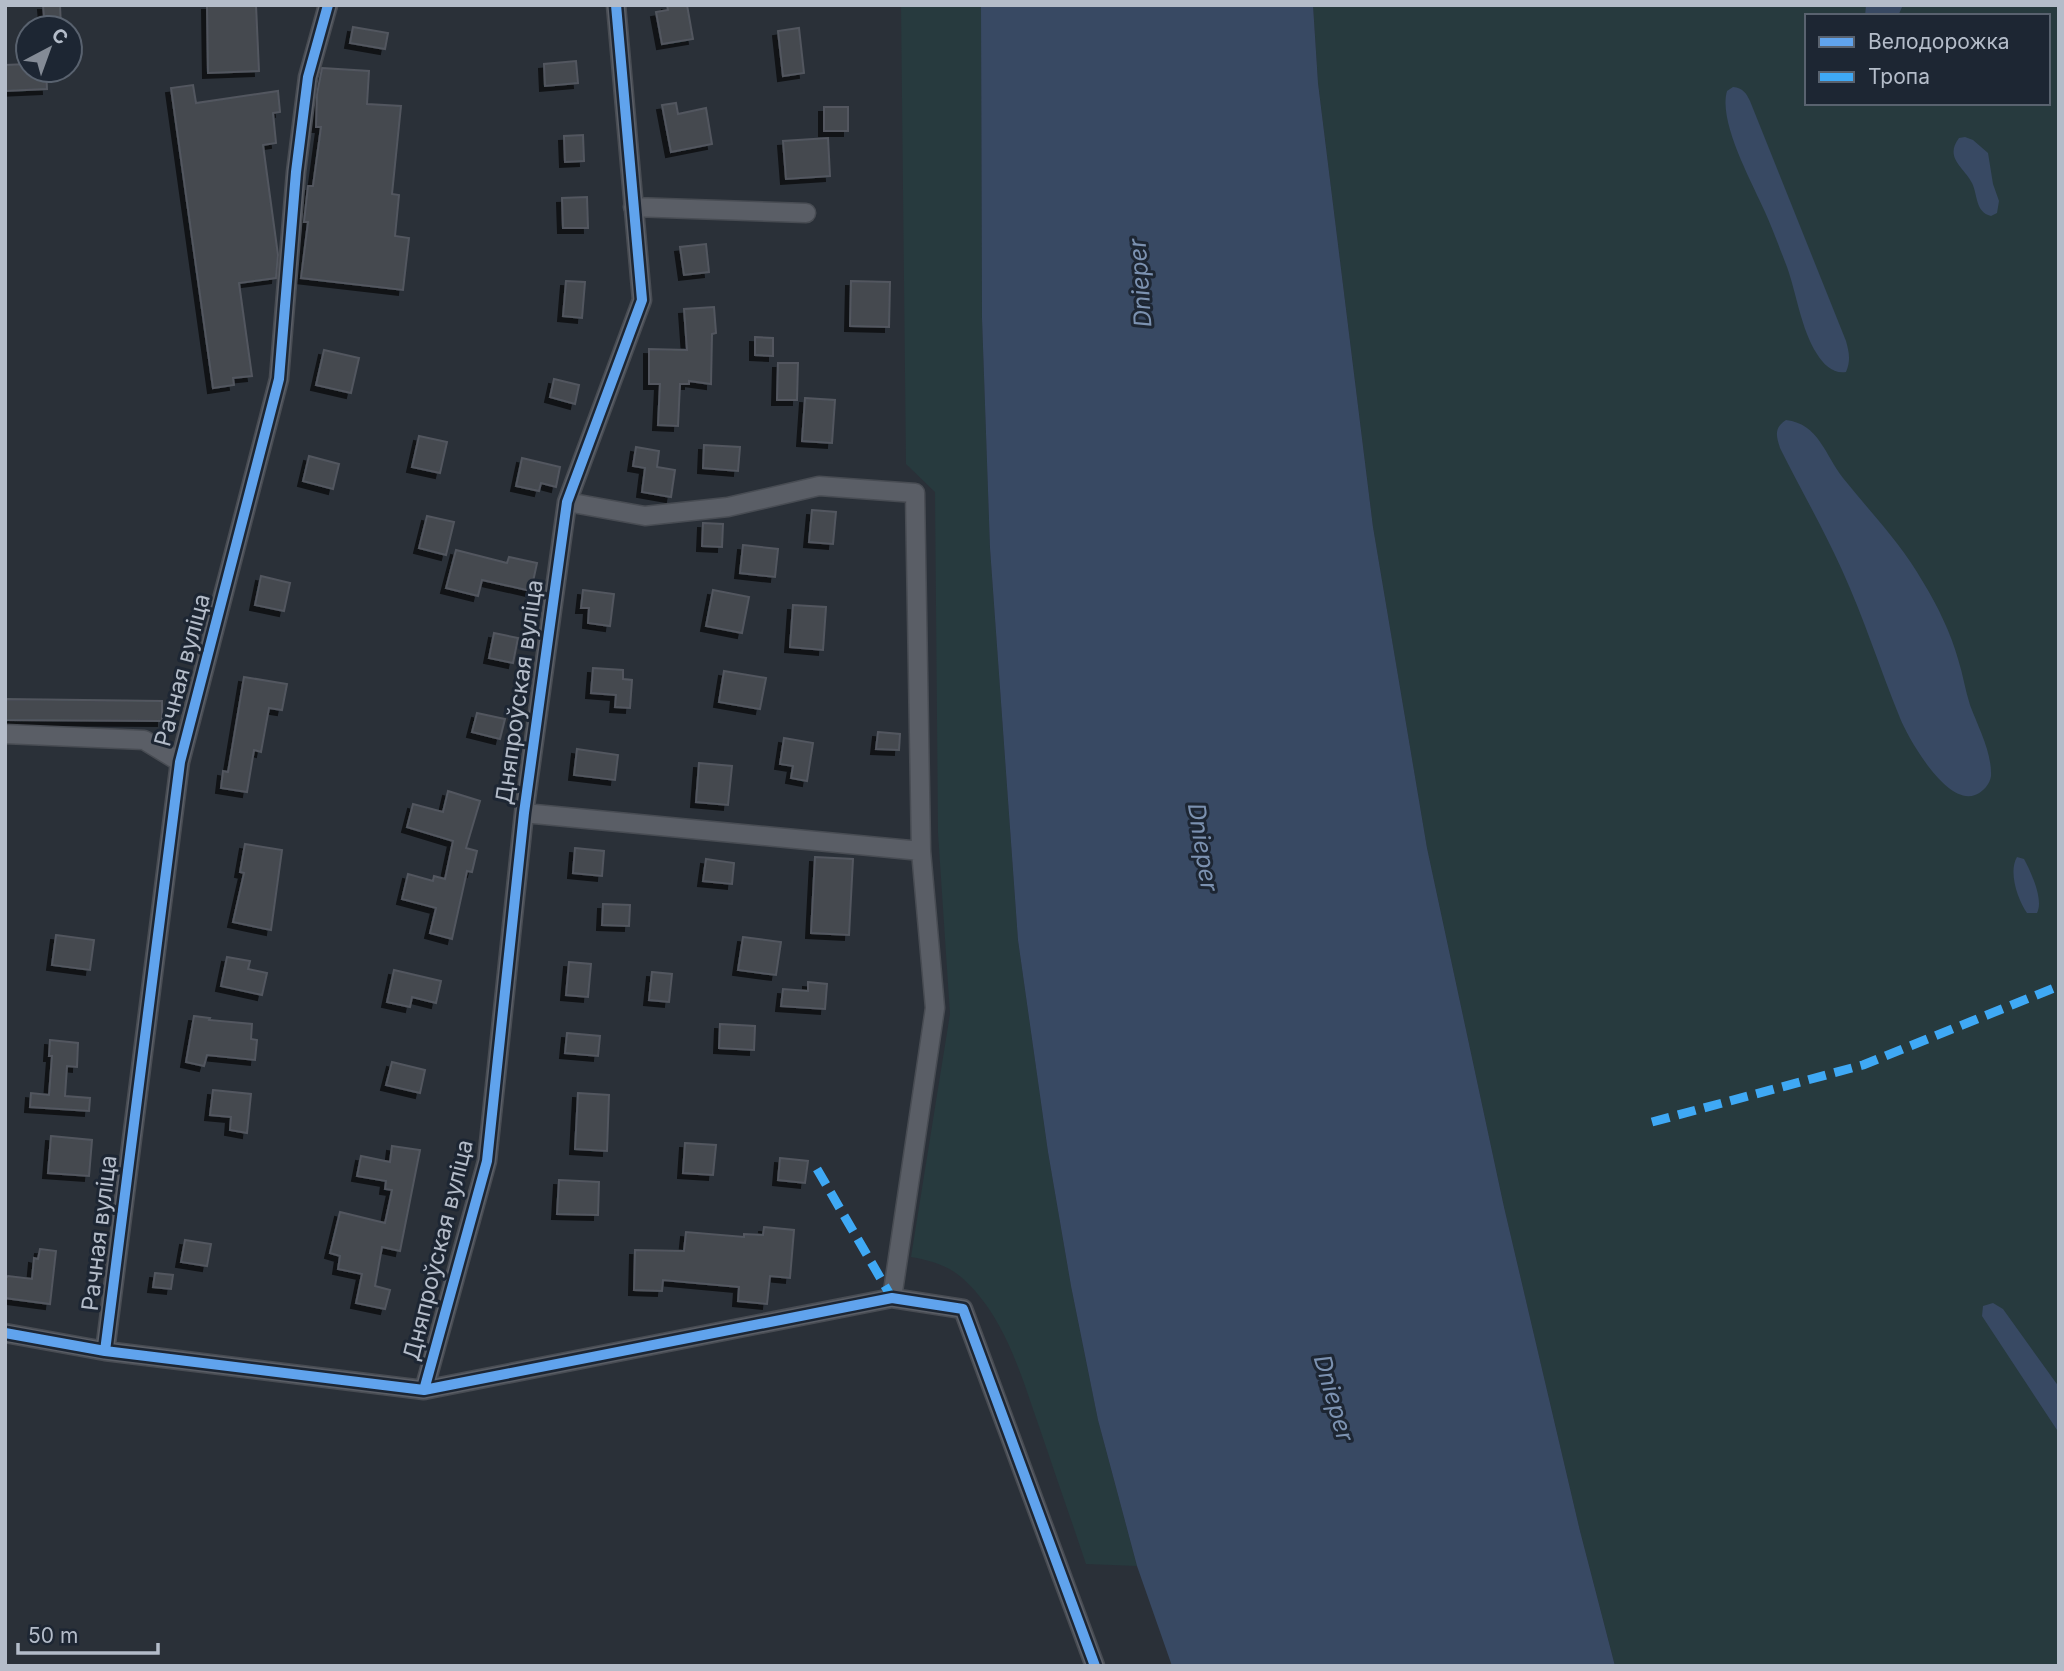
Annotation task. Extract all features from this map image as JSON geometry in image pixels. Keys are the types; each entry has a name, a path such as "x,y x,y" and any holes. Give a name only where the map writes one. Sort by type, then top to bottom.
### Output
{"street":[{"name":"Рачная вуліца","path":"105,1351 180,762 279,379 296,172 308,76 328,5"},
{"name":"Дняпроўская вуліца","path":"424,1390 487,1161 524,813 566,502 642,300 616,5"},
{"path":"633,207 806,214"},
{"path":"566,502 645,516 728,507 819,486 915,494 921,851 935,1008 892,1298"},
{"path":"5,734 144,740 180,762"},
{"path":"524,813 921,851"},
{"path":"5,1333 105,1351 424,1390 892,1298 963,1309 1095,1666"}],"green space":[{"path":"901,5 981,5 982,318 990,548 1018,940 1048,1152 1071,1286 1098,1420 1137,1566 1086,1564 1020,1373 1002,1331 977,1293 961,1277 950,1269 911,1257 950,1014 938,833 935,492 906,464"},
{"path":"1313,5 2059,5 2059,1666 1615,1666 1580,1531 1504,1207 1427,848 1373,527 1318,83"}],"water":[{"name":"Dnieper","path":"981,5 1313,5 1318,83 1373,527 1427,848 1504,1207 1580,1531 1615,1666 1172,1666 1137,1566 1098,1420 1048,1152 1018,940 990,548 982,318"},
{"path":"1866,5 1903,5 1899,14 1865,14"},
{"path":"1733,87 1744,91 1750,101 1846,341 1849,364 1846,372 1837,372 1826,365 1807,334 1787,267 1745,169 1727,119 1727,91"},
{"path":"1959,138 1973,140 1988,153 1999,201 1997,213 1991,216 1982,211 1972,183 1954,157 1955,145"},
{"path":"1786,420 1797,423 1814,434 1843,478 1905,554 1948,629 1991,767 1990,779 1978,794 1964,796 1941,781 1920,755 1905,728 1842,570 1780,448 1777,432"},
{"path":"2017,857 2024,859 2033,878 2039,901 2037,913 2027,913 2020,901 2013,870"},
{"path":"1993,1303 2003,1309 2059,1387 2059,1433 1982,1316 1983,1306"}],"building":[{"path":"43,5 60,5 60,14 44,14"},
{"path":"207,5 256,5 259,71 208,73"},
{"path":"667,5 687,5 693,39 662,44 656,12 668,10"},
{"path":"353,27 388,33 385,49 350,43"},
{"path":"799,28 804,73 783,76 778,31"},
{"path":"576,61 578,83 545,86 544,64"},
{"path":"5,65 14,65 14,84 47,84 47,89 5,91"},
{"path":"322,68 369,71 367,104 401,106 392,194 399,195 395,236 409,238 403,290 301,278 308,222 304,222 308,186 313,186 321,127 316,127 317,94"},
{"path":"193,85 196,103 278,91 280,112 273,113 276,143 263,145 278,255 276,278 239,283 252,376 233,378 234,385 213,388 171,88"},
{"path":"676,103 678,114 706,108 712,144 671,152 662,105"},
{"path":"824,107 848,107 848,131 824,131"},
{"path":"583,135 584,161 565,162 564,136"},
{"path":"828,138 830,176 786,179 783,141"},
{"path":"587,197 588,228 563,228 562,198"},
{"path":"706,244 709,272 684,275 680,247"},
{"path":"566,281 585,282 582,318 563,316"},
{"path":"851,281 890,282 889,327 850,326"},
{"path":"714,307 716,333 712,334 711,384 689,381 689,384 680,384 678,426 658,425 660,384 649,384 649,349 687,350 684,309"},
{"path":"755,337 773,338 773,356 755,355"},
{"path":"324,350 359,358 351,393 316,385"},
{"path":"778,363 798,363 797,400 777,400"},
{"path":"554,379 579,385 575,404 550,397"},
{"path":"805,398 835,400 832,443 802,441"},
{"path":"419,436 447,442 440,473 412,467"},
{"path":"704,445 740,447 738,471 703,468"},
{"path":"636,447 659,451 657,467 675,470 671,497 642,492 645,468 633,466"},
{"path":"309,456 339,464 333,489 303,481"},
{"path":"522,458 560,467 556,487 541,483 539,491 516,486"},
{"path":"812,510 836,512 833,544 809,542"},
{"path":"427,516 454,522 446,555 419,548"},
{"path":"703,523 723,524 722,547 702,546"},
{"path":"743,545 778,549 775,577 740,573"},
{"path":"456,550 507,563 509,557 537,563 531,591 482,580 478,596 446,588"},
{"path":"261,576 290,583 284,611 255,605"},
{"path":"583,590 614,594 610,626 588,623 589,608 581,608"},
{"path":"713,590 749,597 742,633 706,626"},
{"path":"793,605 826,607 823,650 790,647"},
{"path":"494,633 518,638 513,663 489,658"},
{"path":"593,668 623,670 623,679 632,680 630,708 615,707 616,695 591,693"},
{"path":"724,671 766,678 760,709 719,702"},
{"path":"244,677 287,684 282,710 269,708 261,752 254,750 247,792 221,788 223,771 228,772"},
{"path":"5,699 162,701 162,721 5,720"},
{"path":"477,713 505,719 500,739 472,732"},
{"path":"878,732 900,734 899,750 876,749"},
{"path":"784,738 813,743 807,781 791,778 793,766 780,764"},
{"path":"577,749 618,755 615,780 574,775"},
{"path":"699,763 732,766 728,805 696,802"},
{"path":"448,791 480,801 466,848 477,851 472,872 467,871 452,939 430,933 436,908 402,899 408,874 433,881 434,876 445,879 453,841 407,827 413,804 443,812"},
{"path":"245,844 282,850 271,930 233,922 244,873 240,872"},
{"path":"575,848 604,851 602,876 573,873"},
{"path":"815,857 853,859 849,935 811,933"},
{"path":"706,859 734,863 732,884 703,881"},
{"path":"603,904 630,905 629,926 602,925"},
{"path":"56,935 94,940 90,970 52,965"},
{"path":"743,937 781,942 776,975 738,970"},
{"path":"227,957 250,961 248,969 267,973 262,995 221,986"},
{"path":"569,962 591,964 588,997 566,995"},
{"path":"394,970 441,981 436,1003 412,997 410,1007 387,1002"},
{"path":"652,972 672,974 669,1002 649,1000"},
{"path":"808,982 827,984 825,1009 781,1006 783,989 808,991"},
{"path":"194,1016 252,1024 251,1039 257,1040 255,1060 207,1055 204,1066 186,1062"},
{"path":"720,1024 755,1026 754,1050 719,1048"},
{"path":"567,1033 600,1036 598,1056 565,1053"},
{"path":"50,1040 78,1043 77,1067 67,1066 65,1096 90,1098 89,1111 30,1107 31,1093 49,1095 52,1056 49,1056"},
{"path":"392,1062 425,1070 420,1093 386,1085"},
{"path":"213,1090 251,1094 247,1133 230,1130 231,1117 210,1115"},
{"path":"578,1093 609,1095 607,1151 575,1149"},
{"path":"51,1136 92,1140 89,1176 48,1173"},
{"path":"685,1143 716,1145 713,1175 683,1173"},
{"path":"392,1146 420,1150 400,1251 382,1247 375,1286 390,1290 385,1309 356,1303 362,1274 338,1269 340,1256 330,1253 340,1212 385,1223 392,1190 385,1189 386,1181 357,1176 361,1156 390,1162"},
{"path":"780,1158 808,1161 805,1183 778,1180"},
{"path":"559,1180 599,1182 598,1215 557,1214"},
{"path":"764,1227 794,1230 790,1278 770,1276 767,1304 738,1301 739,1287 663,1280 662,1291 634,1290 635,1250 684,1251 686,1232 744,1237 744,1234 763,1235"},
{"path":"185,1240 211,1244 207,1266 181,1262"},
{"path":"40,1249 56,1251 50,1304 5,1298 5,1279 8,1276 32,1279 34,1258 38,1259"},
{"path":"155,1273 173,1275 171,1289 153,1287"}],"marked path":[{"path":"1652,1122 1863,1065 2059,986"},
{"path":"817,1169 892,1298"}],"cycle path":[{"path":"105,1351 180,762 279,379 296,172 308,77 328,5"},
{"path":"424,1390 487,1161 524,813 567,502 642,300 616,5"},
{"path":"5,1333 105,1351 424,1390 892,1298 963,1309 1095,1666"}]}
